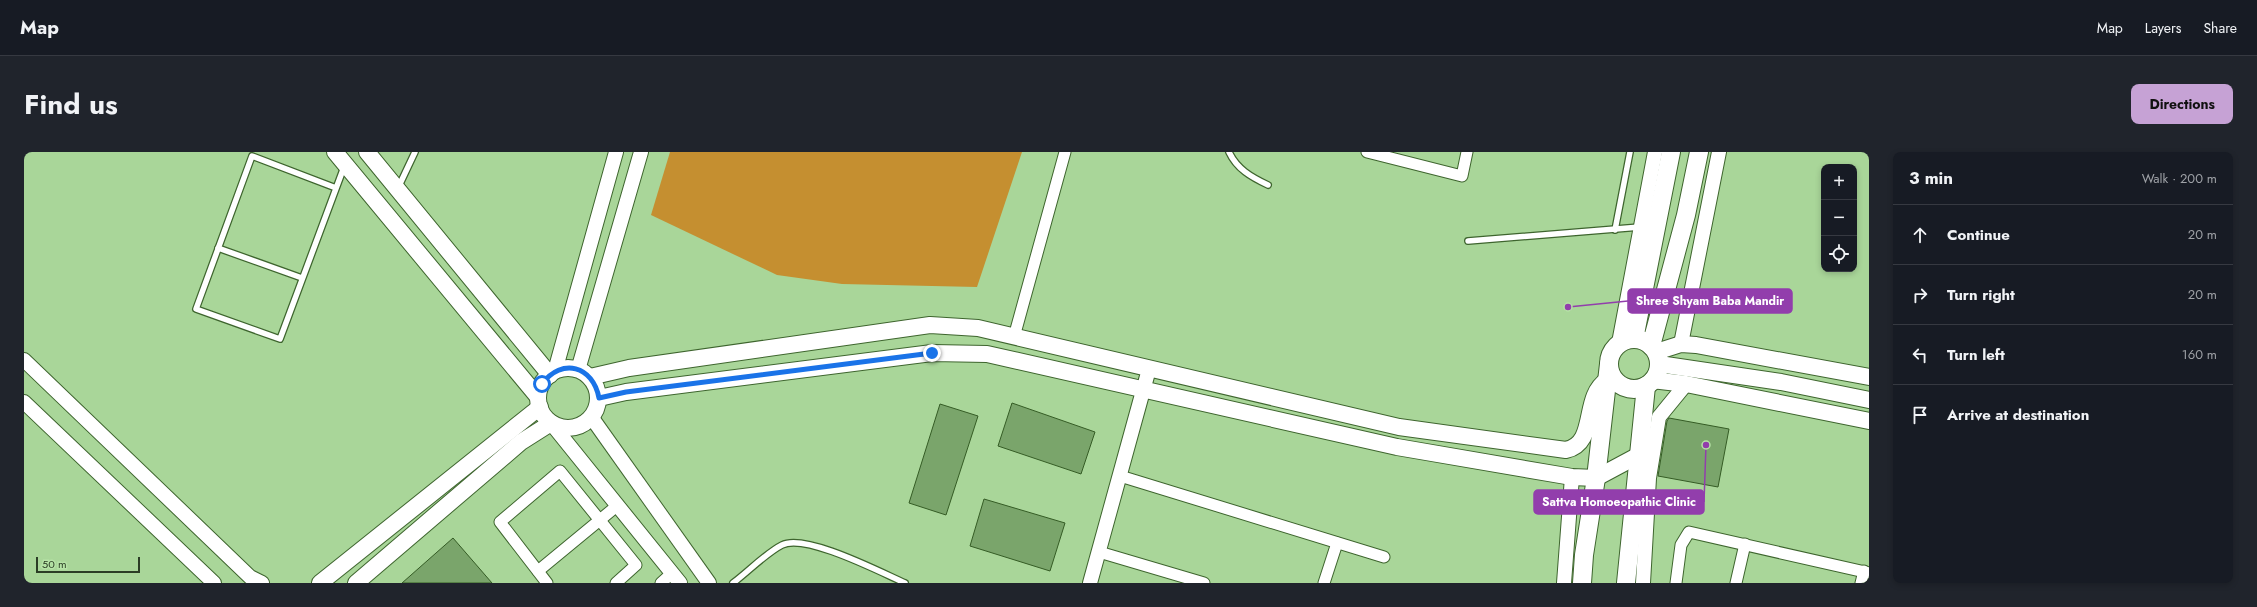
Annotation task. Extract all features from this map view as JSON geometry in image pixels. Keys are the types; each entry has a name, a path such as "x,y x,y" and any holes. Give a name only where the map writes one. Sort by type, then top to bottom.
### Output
{"main road":[{"path":"335,152 539,402 551,423 562,428 574,428 584,424 592,418 597,409 599,398 597,388 584,373"},
{"path":"367,152 397,190 553,373"},
{"path":"1627,341 1671,152"},
{"path":"1626,583 1639,455 1649,383 1699,152"},
{"path":"320,583 539,402 542,384 553,373 570,368 584,373 629,368 930,325 978,328 1399,427 1566,450 1573,448 1582,441 1596,389 1608,372"},
{"path":"1582,583 1584,555 1596,478 1608,372 1613,349 1627,341 1646,342 1655,354 1869,400"},
{"path":"1655,354 1681,344 1696,345 1869,377"},
{"path":"599,398 626,392 932,353 987,354 1398,448 1572,477 1596,478 1639,455"},
{"path":"1608,372 1621,386 1634,389 1649,383 1686,384 1869,421"},
{"path":"356,583 521,442 551,423"}],"street":[{"path":"553,373 616,152"},
{"path":"584,373 641,152"},
{"path":"1014,337 1065,152"},
{"path":"1367,152 1462,176 1467,152"},
{"path":"1627,341 1640,228 1655,152"},
{"path":"1681,344 1719,152"},
{"path":"24,360 250,577 262,583"},
{"path":"1090,583 1149,369"},
{"path":"1643,583 1649,478 1659,417 1686,384"},
{"path":"24,402 214,583"},
{"path":"592,418 709,583"},
{"path":"551,423 676,578 661,583"},
{"path":"547,583 500,522 560,470 636,564 616,583"},
{"path":"1120,476 1384,557"},
{"path":"1564,583 1572,477"},
{"path":"538,571 618,505"},
{"path":"1676,583 1681,545 1690,532 1867,572 1861,583"},
{"path":"1324,583 1337,543"},
{"path":"1736,583 1745,544"},
{"path":"1099,552 1204,583"}],"lane":[{"path":"397,190 415,152"},
{"path":"1229,152 1238,166 1250,176 1268,184"},
{"path":"1615,230 1630,152"},
{"path":"336,188 252,156 196,309 280,340 345,165"},
{"path":"1468,241 1640,228"},
{"path":"218,248 302,278"},
{"path":"733,583 782,545 792,542 804,543 828,550 905,583"}],"shaded area":[{"path":"670,152 1022,152 977,287 842,284 777,275 651,215"}],"building":[{"path":"1012,403 1095,432 1081,474 998,446"},
{"path":"940,404 978,416 946,515 909,503"},
{"path":"1669,418 1729,429 1718,487 1658,476 1667,421"},
{"path":"984,499 1065,523 1050,571 970,546"},
{"path":"453,538 492,583 402,583"}],"place":[{"name":"Shree Shyam Baba Mandir","path":"1568,307"},
{"name":"Sattva Homoeopathic Clinic","path":"1706,445"}],"route":[{"path":"542,384 547,377 555,371 570,368 578,370 592,379 597,388 599,398 626,392 932,353"}]}
